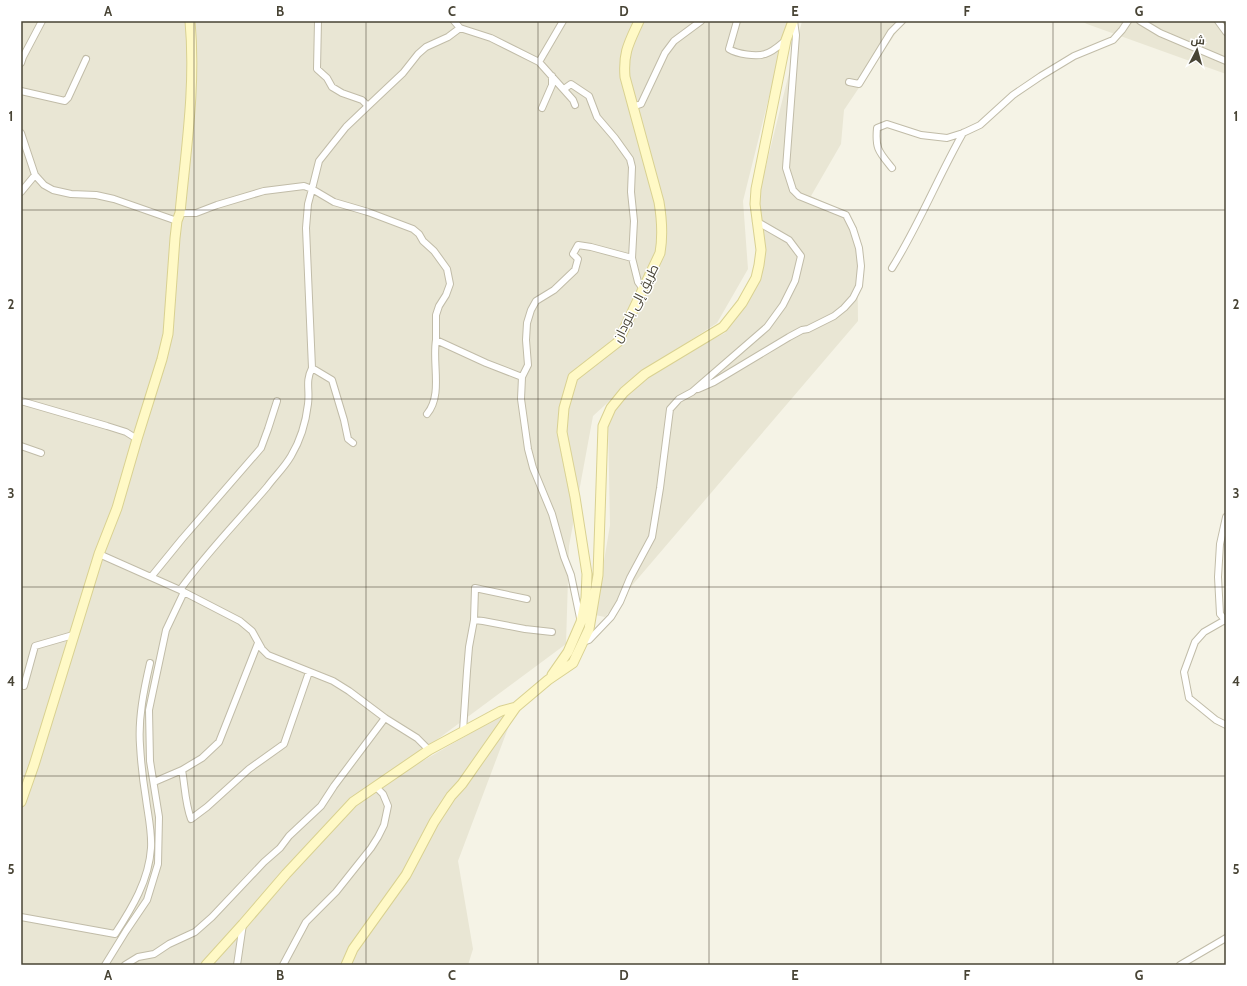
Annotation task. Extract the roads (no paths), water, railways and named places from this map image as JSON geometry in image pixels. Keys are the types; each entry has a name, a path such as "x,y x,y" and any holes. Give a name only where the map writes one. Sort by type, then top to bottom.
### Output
{"main road":[{"path":"21,802 34,765 99,554 117,508 162,359 168,334 178,217 191,111 192,77 190,21"},
{"name":"طريق إلى بلودان","path":"548,680 568,652 581,622 586,598 587,574 562,432 564,408 573,377 618,342 660,254 662,219 659,202 625,77 624,63 626,51 639,21"},
{"path":"346,965 353,949 406,875 434,822 451,796 462,784 516,707 548,680 573,663 589,630 598,575 603,426 611,408 624,392 645,374 723,327 742,303 756,278 761,250 756,221 756,189 786,40 794,21"},
{"path":"206,965 286,874 353,802 429,750 501,711 516,707"},
{"path":"341,965 356,936 388,899"}],"street":[{"path":"21,63 42,21"},
{"path":"318,21 317,69 327,78 332,87 342,93 362,100 368,106"},
{"path":"454,21 460,28 491,38 539,62 564,89 576,105"},
{"path":"539,62 563,21"},
{"path":"632,107 641,104 665,53 674,41 701,21"},
{"path":"737,21 729,49 734,52 748,55 765,55 786,40"},
{"path":"583,642 588,640 611,617 652,537 670,409 679,399 714,382 802,330 808,329 834,316 853,298 859,286 861,266 859,248 854,228 846,215 799,196 793,190 786,168 796,36 794,21"},
{"path":"849,82 859,84 891,32 902,21"},
{"path":"892,168 877,149 877,128 887,124 921,135 947,138 963,133 980,125 1013,95 1041,76 1074,56 1113,40 1128,21"},
{"path":"1140,21 1160,33 1226,60"},
{"path":"1218,21 1226,32"},
{"path":"105,965 126,930 147,900 158,864 159,817 150,761 149,710 166,630 182,591 196,568 279,474 292,455 304,421 308,403 308,377 312,368 306,228 308,204 319,161 346,127 397,78 418,54 426,47 448,38 460,28"},
{"path":"21,91 65,101 68,98 86,59"},
{"path":"542,108 552,85 552,76"},
{"path":"564,89 571,84 588,96 597,117 630,159 632,167 631,192 634,221 632,258 638,282 643,289"},
{"path":"21,133 34,175 44,185 53,190 72,194 96,195 178,217 196,213 264,191 304,186 334,202 368,212 412,229 419,234 423,241 434,251 447,269 450,284 436,315 434,358 436,394 432,408 427,414"},
{"path":"892,268 908,243 938,179 963,133"},
{"path":"21,192 34,175"},
{"path":"692,392 767,327 783,305 795,282 801,256 789,240 756,221"},
{"path":"581,622 571,575 564,557 552,514 533,468 528,449 521,399 522,377 528,365 526,340 527,323 531,310 536,301 554,290 575,270 578,259 573,254 578,245 591,246 632,258"},
{"path":"436,340 486,363 522,377"},
{"path":"312,368 332,380 348,439 353,443"},
{"path":"21,401 126,432 137,439"},
{"path":"151,577 261,448 276,401"},
{"path":"21,446 41,454"},
{"path":"1226,517 1218,561 1219,608 1220,614 1225,621 1204,632 1195,642 1184,672 1189,698 1216,720 1226,726"},
{"path":"99,554 182,591 240,621 252,631 258,643 268,655 309,672 324,676 333,681 385,718 417,738 429,750"},
{"path":"463,731 468,659 474,620 475,588 527,599"},
{"path":"474,620 484,620 525,629 552,632"},
{"path":"24,686 35,646 73,635"},
{"path":"154,782 182,770 202,758 219,742 258,643"},
{"path":"21,917 115,934 137,898 145,877 151,848 150,822 140,744 142,703 150,663"},
{"path":"182,770 186,788 187,808 191,819 207,807 249,769 284,744 309,672"},
{"path":"124,965 138,957 154,954 169,944 195,932 212,917 264,862 280,848 289,836 321,806 334,786 385,718"},
{"path":"1216,720 1226,722"},
{"path":"283,965 306,922 336,892 378,837 384,825 388,806 384,794 376,787"},
{"path":"237,965 243,924"},
{"path":"1180,965 1226,938"}]}
